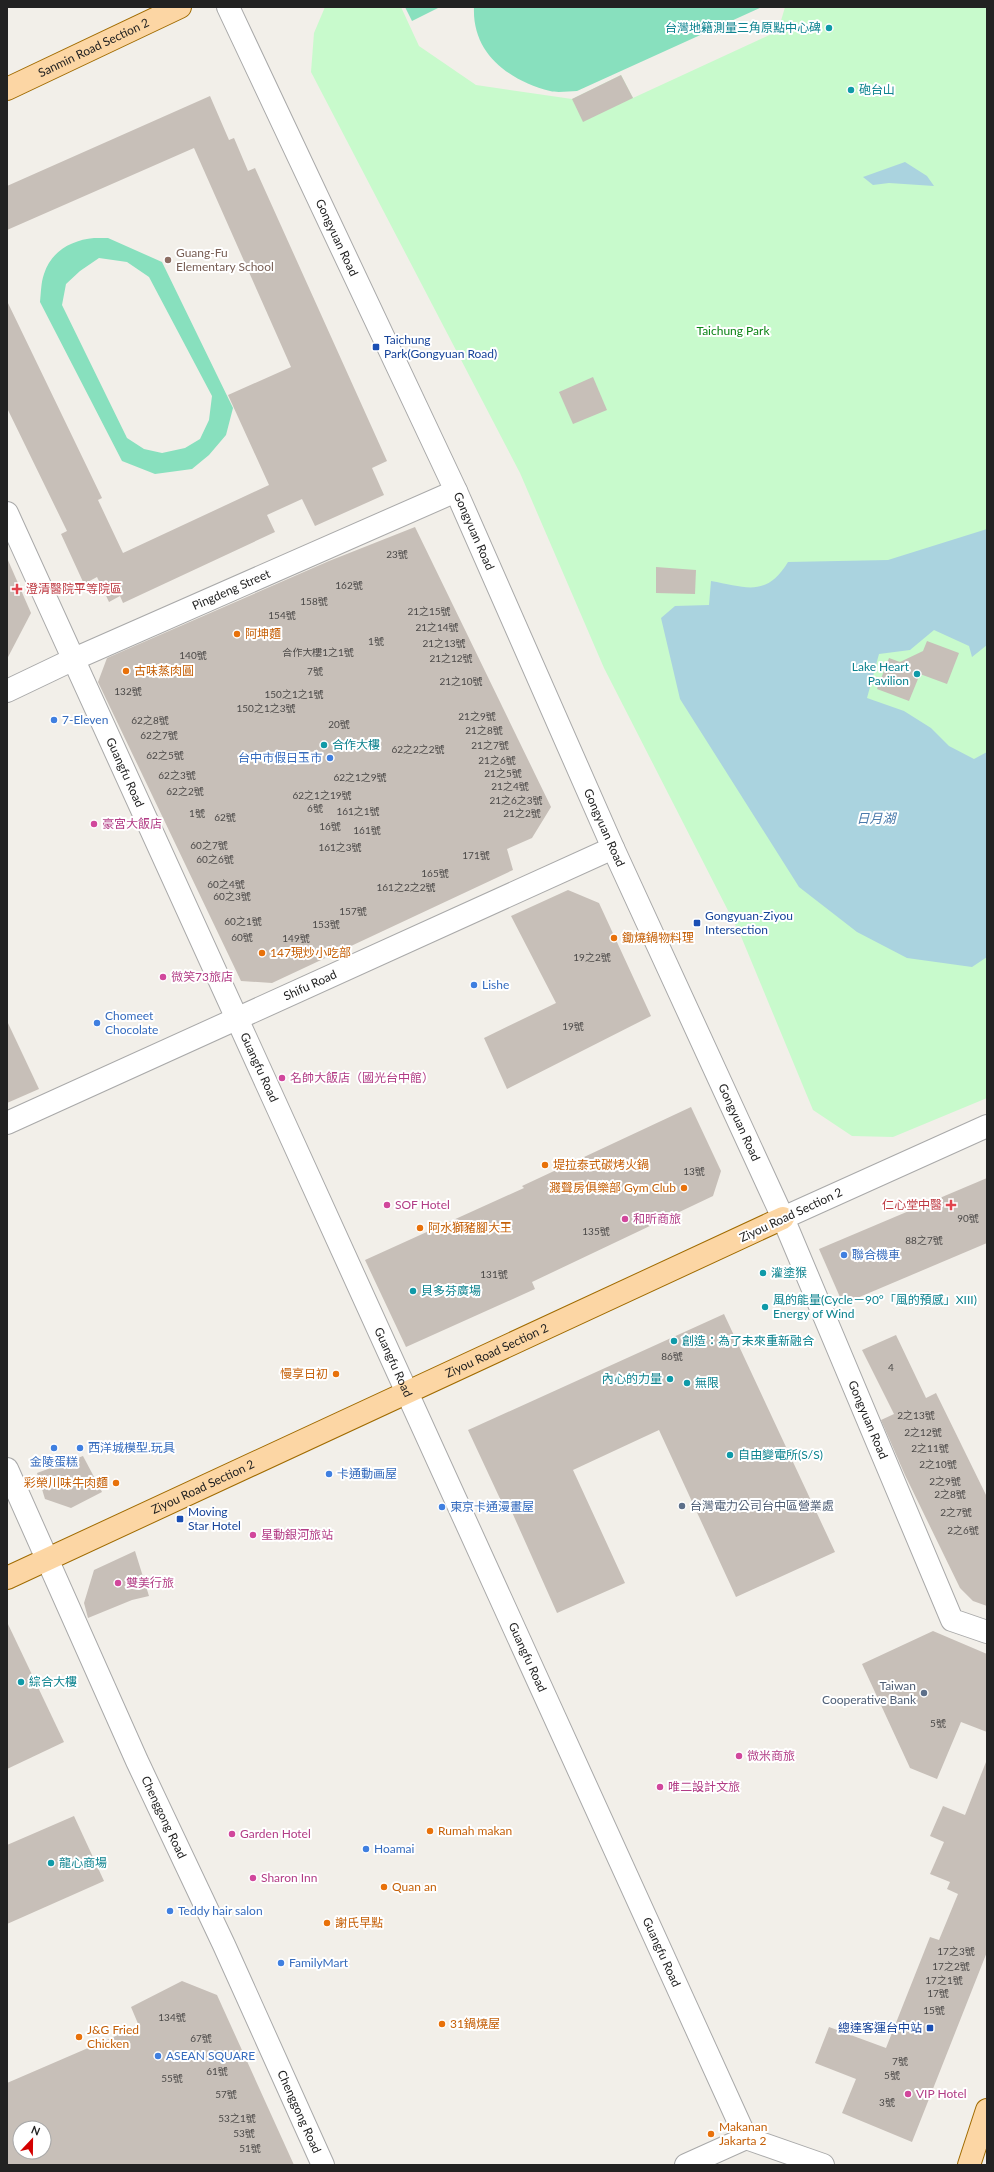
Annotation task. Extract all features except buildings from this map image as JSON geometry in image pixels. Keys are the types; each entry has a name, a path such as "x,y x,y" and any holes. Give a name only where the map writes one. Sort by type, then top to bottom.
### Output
{"main road":[{"name":"Sanmin Road Section 2","path":"7,89 180,7"},
{"name":"Ziyou Road Section 2","path":"7,1578 783,1218"},
{"path":"969,2165 987,2110"}],"street":[{"name":"Gongyuan Road","path":"228,7 456,491 613,848 783,1218 952,1620 987,1632"},
{"name":"Pingdeng Street","path":"7,691 74,659 456,491"},
{"name":"Guangfu Road","path":"7,513 746,2138"},
{"name":"Shifu Road","path":"7,1123 394,946 613,848"},
{"name":"Ziyou Road Section 2","path":"783,1218 987,1126"},
{"name":"Chenggong Road","path":"7,1469 137,1761 224,1945 323,2165"},
{"path":"686,2165 746,2138 823,2165"}],"green space":[{"name":"Taichung Park","path":"325,7 401,7 419,46 476,85 572,99 621,75 633,98 778,31 785,7 987,7 987,1098 893,1137 852,1136 813,1110 740,934 604,668 520,473 311,72 314,33"},
{"path":"405,7 440,7 412,21"},
{"path":"474,7 762,7 577,91 560,92 550,91 520,80 507,72 496,62 486,51 479,38 475,23"},
{"path":"108,238 162,262 233,408 226,435 209,455 192,469 155,474 122,461 40,302 43,277 47,266 52,259 63,248 86,239","holes":["99,258 127,262 149,277 212,396 209,420 200,439 185,448 162,453 144,449 127,438 62,305 66,284 80,271"]}],"water":[{"path":"905,162 927,176 934,186 889,183 873,185 863,177"},
{"name":"日月湖","path":"987,529 987,645 972,657 969,646 934,630 910,650 879,654 867,698 904,711 931,728 949,746 974,759 987,752 987,957 972,967 907,958 857,932 799,887 680,699 661,618 675,606 709,605 711,581 735,586 754,587 772,581 788,562 888,560"}],"place":[{"name":"台灣地籍測量三角原點中心碑","path":"829,28"},
{"name":"砲台山","path":"851,90"},
{"name":"Guang-Fu Elementary School","path":"168,260"},
{"name":"Taichung Park(Gongyuan Road)","path":"376,347"},
{"name":"澄清醫院平等院區","path":"17,589"},
{"name":"阿坤麵","path":"237,634"},
{"name":"古味蒸肉圓","path":"126,671"},
{"name":"Lake Heart Pavilion","path":"917,674"},
{"name":"7-Eleven","path":"54,720"},
{"name":"合作大樓","path":"324,745"},
{"name":"台中市假日玉市","path":"330,758"},
{"name":"豪宮大飯店","path":"94,824"},
{"name":"Gongyuan-Ziyou Intersection","path":"697,923"},
{"name":"鋤燒鍋物料理","path":"614,938"},
{"name":"147現炒小吃部","path":"262,953"},
{"name":"微笑73旅店","path":"163,977"},
{"name":"Lishe","path":"474,985"},
{"name":"Chomeet Chocolate","path":"97,1023"},
{"name":"名帥大飯店（國光台中館）","path":"282,1078"},
{"name":"堤拉泰式碳烤火鍋","path":"545,1165"},
{"name":"濺聲房俱樂部 Gym Club","path":"684,1188"},
{"name":"SOF Hotel","path":"387,1205"},
{"name":"仁心堂中醫","path":"951,1205"},
{"name":"和昕商旅","path":"625,1219"},
{"name":"阿水獅豬腳大王","path":"420,1228"},
{"name":"聯合機車","path":"844,1255"},
{"name":"灌塗猴","path":"763,1273"},
{"name":"貝多芬廣場","path":"413,1291"},
{"name":"風的能量(Cycle－90°「風的預感」XIII) Energy of Wind","path":"765,1307"},
{"name":"創造：為了未來重新融合","path":"674,1341"},
{"name":"慢享日初","path":"336,1374"},
{"name":"內心的力量","path":"670,1379"},
{"name":"無限","path":"687,1383"},
{"name":"金陵蛋糕","path":"54,1448"},
{"name":"西洋城模型.玩具","path":"80,1448"},
{"name":"自由變電所(S/S)","path":"730,1455"},
{"name":"卡通動画屋","path":"329,1474"},
{"name":"彩榮川味牛肉麵","path":"116,1483"},
{"name":"台灣電力公司台中區營業處","path":"682,1506"},
{"name":"東京卡通漫畫屋","path":"442,1507"},
{"name":"Moving Star Hotel","path":"180,1519"},
{"name":"星動銀河旅站","path":"253,1535"},
{"name":"雙美行旅","path":"118,1583"},
{"name":"綜合大樓","path":"21,1682"},
{"name":"Taiwan Cooperative Bank","path":"924,1693"},
{"name":"微米商旅","path":"739,1756"},
{"name":"唯二設計文旅","path":"660,1787"},
{"name":"Rumah makan","path":"430,1831"},
{"name":"Garden Hotel","path":"232,1834"},
{"name":"Hoamai","path":"366,1849"},
{"name":"龍心商場","path":"51,1863"},
{"name":"Sharon Inn","path":"253,1878"},
{"name":"Quan an","path":"384,1887"},
{"name":"Teddy hair salon","path":"170,1911"},
{"name":"謝氏早點","path":"327,1923"},
{"name":"FamilyMart","path":"281,1963"},
{"name":"31鍋燒屋","path":"442,2024"},
{"name":"總達客運台中站","path":"930,2028"},
{"name":"J&G Fried Chicken","path":"79,2037"},
{"name":"ASEAN SQUARE","path":"158,2056"},
{"name":"VIP Hotel","path":"908,2094"},
{"name":"Makanan Jakarta 2","path":"711,2134"}]}
